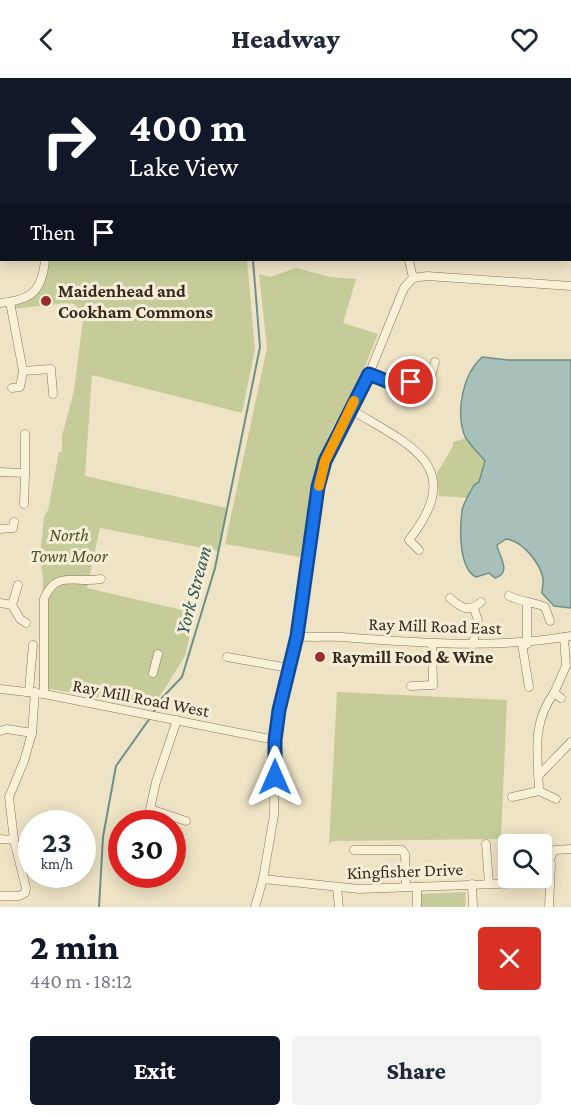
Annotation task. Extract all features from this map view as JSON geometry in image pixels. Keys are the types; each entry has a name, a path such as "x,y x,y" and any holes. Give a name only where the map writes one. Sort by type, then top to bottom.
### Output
{"street":[{"path":"0,303 10,302 36,291 43,278 45,261"},
{"path":"255,907 263,879 274,815 275,740 297,636 318,487 325,461 369,374 410,280 409,261"},
{"path":"410,280 427,276 571,286"},
{"path":"10,302 23,371 20,387 12,388"},
{"path":"369,374 389,382 411,382 428,386 435,362"},
{"path":"23,371 51,369 53,394"},
{"path":"350,409 418,450 429,467 435,487 429,510 409,540 400,547"},
{"path":"24,504 25,434"},
{"path":"0,472 25,473"},
{"path":"0,529 13,528 14,522"},
{"path":"409,540 419,550"},
{"path":"44,694 44,599 48,589 54,582 63,580 74,579 86,582 100,579"},
{"path":"18,585 12,605 20,619 26,623"},
{"path":"509,596 527,604 536,603 545,607 550,621"},
{"path":"450,598 459,606 474,609"},
{"path":"474,609 481,602"},
{"path":"0,603 12,605"},
{"path":"527,604 524,644 529,687"},
{"path":"473,644 478,620 474,609"},
{"name":"Ray Mill Road East","path":"297,636 318,635 432,644 524,644 568,637"},
{"path":"539,791 537,730 542,709 558,695 566,666 568,637"},
{"path":"411,686 433,685 432,644"},
{"path":"0,896 19,896 25,893 26,888 14,840 9,797 24,761 32,733 33,645"},
{"path":"153,673 158,654"},
{"path":"227,657 289,669"},
{"name":"Ray Mill Road West","path":"0,689 44,694 275,740"},
{"path":"152,810 150,809 156,782 177,720"},
{"path":"0,731 7,729 32,733"},
{"path":"538,776 571,742"},
{"path":"512,798 539,791 556,800"},
{"path":"0,839 14,840"},
{"path":"486,844 489,883"},
{"path":"552,856 554,849 571,849"},
{"path":"354,850 402,850 405,854 406,887"},
{"name":"Kingfisher Drive","path":"263,879 320,883 337,888 498,883"},
{"path":"472,884 473,907"},
{"path":"417,887 417,907"},
{"path":"337,888 339,907"},
{"path":"549,888 549,907"}],"green space":[{"name":"North Town Moor","path":"49,261 247,261 255,349 242,413 92,375 85,476 227,508 218,551 100,528 87,588 195,613 185,656 153,707 39,687 43,578 40,557 44,517 48,510 59,452 62,452 62,436 74,391 83,319 82,311 74,304 12,309 14,304 37,294 46,277"},
{"path":"296,268 330,277 356,279 343,323 378,334 361,376 332,428 315,467 300,557 225,544 267,348 259,274 270,277"},
{"path":"467,438 485,461 479,483 474,485 468,498 439,496 437,473 453,446 453,442"},
{"path":"337,692 507,700 501,834 498,834 498,839 332,841 329,845"},
{"path":"466,892 465,907 421,907 421,894"}],"water":[{"path":"482,357 508,360 571,360 571,608 554,606 542,593 543,578 538,565 524,548 512,541 506,539 497,545 504,568 500,576 495,578 489,573 476,577 466,565 461,547 462,511 474,485 479,482 485,461 464,434 461,404 470,373"}],"waterway":[{"name":"York Stream","path":"153,713 160,700 182,677 215,568 260,347 253,261"},
{"name":"York Stream","path":"99,907 103,837 116,766 150,718"}],"slow traffic":[{"path":"319,486 325,461 354,401"}],"place":[{"name":"Maidenhead and Cookham Commons","path":"46,301"},
{"name":"Raymill Food & Wine","path":"320,657"}],"route":[{"path":"275,777 275,740 279,710 297,636 318,487 325,461 369,374 389,382 411,382"}]}
